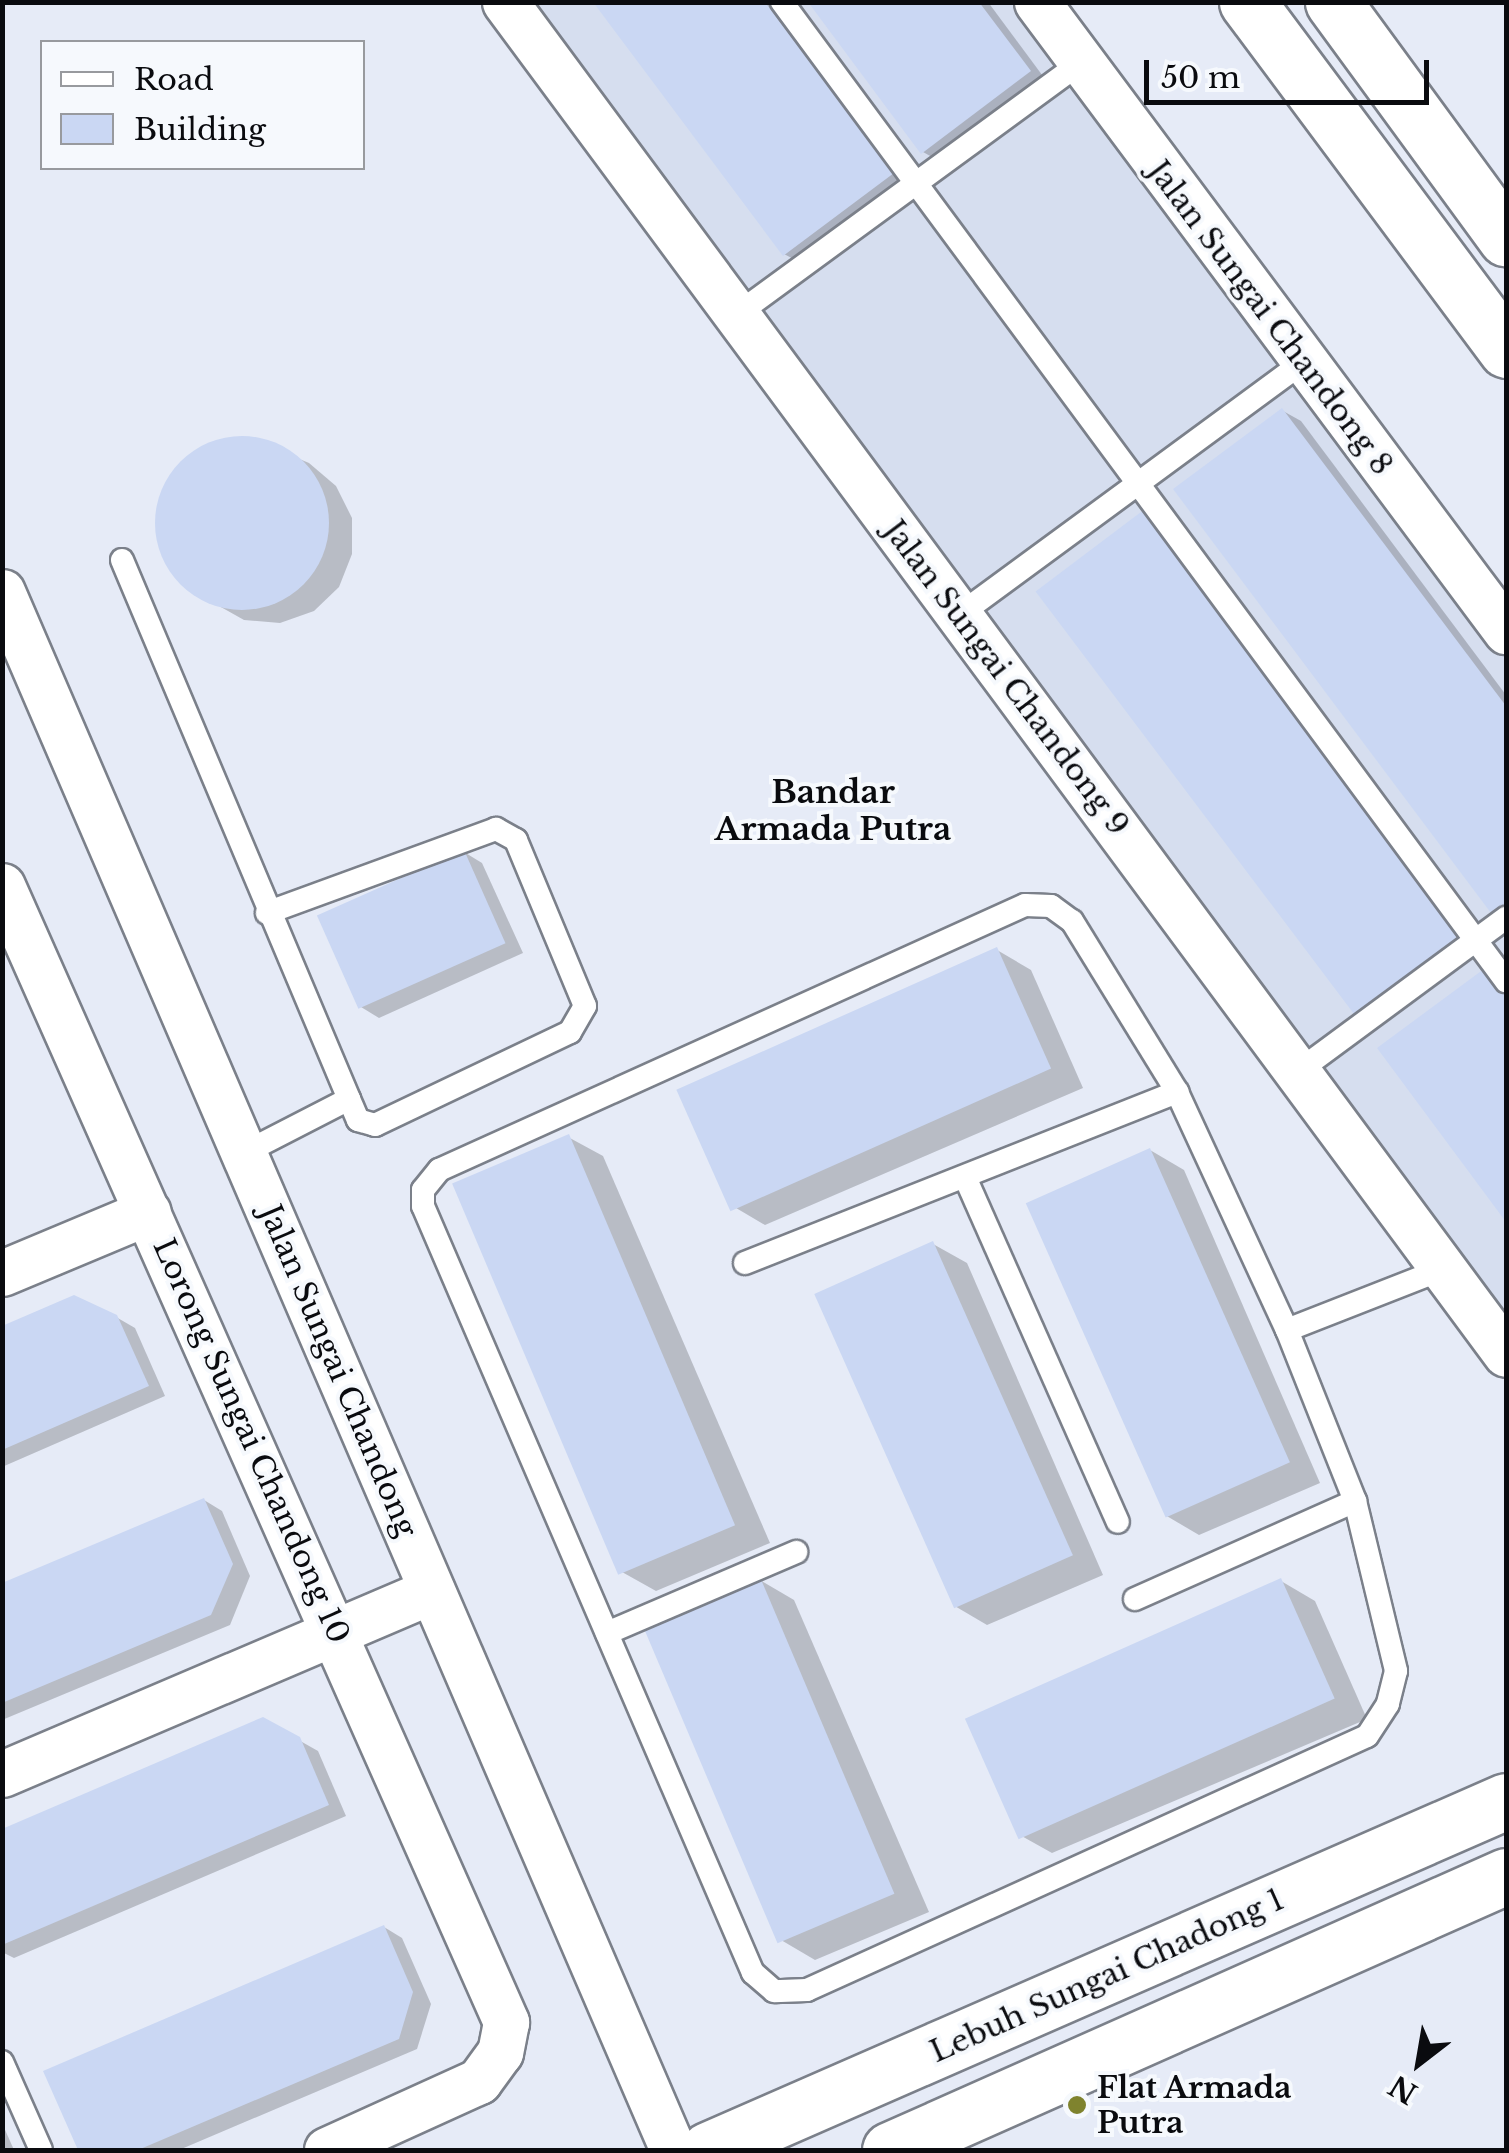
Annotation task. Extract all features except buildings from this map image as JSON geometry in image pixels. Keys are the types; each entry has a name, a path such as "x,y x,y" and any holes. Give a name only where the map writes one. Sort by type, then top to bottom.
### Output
{"street":[{"name":"Jalan Sungai Chandong 9","path":"505,2 1506,1354"},
{"name":"Jalan Sungai Chandong 8","path":"1036,2 1301,364 1506,631"},
{"path":"1247,2 1506,350"},
{"path":"1332,2 1506,238"},
{"name":"Jalan Sungai Chandong","path":"2,592 673,2150"},
{"name":"Lorong Sungai Chandong 10","path":"2,886 499,1996 506,2022 500,2052 479,2081 327,2150"},
{"path":"2,1273 148,1212"},
{"path":"2,1774 432,1592"},
{"name":"Lebuh Sungai Chadong 1","path":"708,2150 1506,1801"},
{"path":"890,2150 1506,1876"}],"lane":[{"path":"782,2 1506,981"},
{"path":"736,314 1080,62"},
{"path":"959,615 1301,364"},
{"path":"122,560 267,913 358,1120 375,1125 570,1032 586,1006 516,840 496,829 267,913"},
{"path":"1024,905 1051,906 1072,921 1177,1092 1287,1330 1355,1501 1396,1671 1388,1704 1367,1736 806,1990 774,1991 754,1973 423,1206 423,1190 438,1170 1024,905"},
{"path":"1297,1072 1506,918"},
{"path":"744,1263 1177,1092"},
{"path":"244,1153 349,1098"},
{"path":"965,1178 1118,1522"},
{"path":"1287,1330 1443,1269"},
{"path":"1135,1599 1355,1501"},
{"path":"607,1634 796,1552"},
{"path":"2,2062 41,2150"}],"shaded area":[{"path":"522,3 1016,3 1506,657 1506,1328"}],"place":[{"name":"Flat Armada Putra","path":"1077,2105"}],"district":[{"name":"Bandar Armada Putra","path":"833,812"}]}
